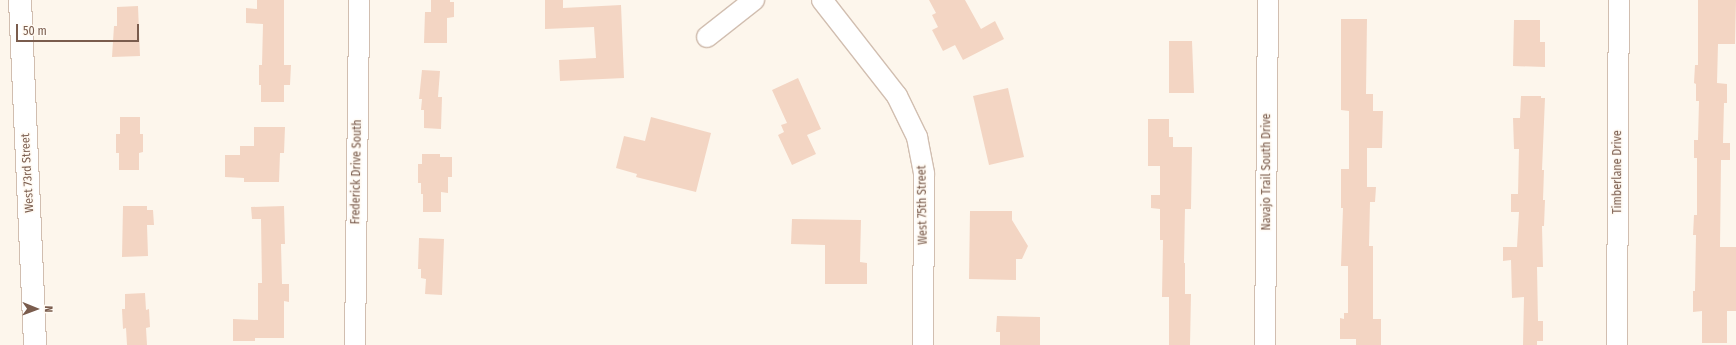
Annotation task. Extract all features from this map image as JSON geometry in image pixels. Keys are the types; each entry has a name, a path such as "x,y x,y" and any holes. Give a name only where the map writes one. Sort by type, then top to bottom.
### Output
{"main road":[{"name":"West 73rd Street","path":"20,0 35,345"}],"street":[{"name":"Frederick Drive South","path":"355,345 359,0"},
{"path":"707,37 754,0"},
{"name":"West 75th Street","path":"822,0 897,96 917,137 924,174 923,345"},
{"name":"Navajo Trail South Drive","path":"1265,345 1268,0"},
{"name":"Timberlane Drive","path":"1617,345 1619,0"}],"building":[{"path":"257,0 284,0 284,65 291,65 290,85 284,85 284,102 261,102 259,65 262,65 263,24 246,23 246,8 257,9"},
{"path":"431,0 450,0 450,2 454,2 454,17 447,18 447,43 424,43 425,12 431,12"},
{"path":"545,0 563,0 563,8 621,5 624,78 560,81 559,60 596,58 594,27 545,29"},
{"path":"929,0 965,0 981,29 995,21 1004,39 963,60 955,45 943,51 932,30 938,27 932,15 936,13"},
{"path":"1698,0 1736,0 1735,44 1718,44 1717,83 1727,84 1727,103 1724,103 1723,143 1730,143 1730,160 1721,160 1720,247 1736,247 1736,311 1727,311 1727,343 1702,343 1702,311 1693,312 1696,235 1693,235 1694,215 1697,215 1697,158 1694,158 1694,140 1698,140 1699,101 1696,101 1696,84 1694,83 1695,65 1698,65"},
{"path":"138,6 140,56 112,57 114,26 117,26 117,7"},
{"path":"1341,19 1367,19 1366,94 1373,94 1373,111 1383,111 1382,148 1367,148 1367,187 1376,187 1375,202 1370,202 1369,246 1373,246 1373,319 1381,319 1381,345 1356,345 1356,339 1340,339 1340,318 1344,319 1344,313 1348,313 1348,266 1341,266 1343,208 1341,208 1341,169 1349,169 1349,111 1341,110"},
{"path":"1514,20 1540,20 1540,42 1545,42 1545,67 1513,66"},
{"path":"1169,41 1192,41 1194,93 1169,93"},
{"path":"422,70 440,71 438,97 442,97 441,129 424,128 424,110 421,110 422,99 419,99"},
{"path":"798,78 821,129 807,135 816,154 792,165 778,135 784,132 781,125 787,123 772,90"},
{"path":"1008,88 1024,157 989,165 973,96"},
{"path":"1521,96 1541,96 1541,98 1545,98 1542,170 1544,170 1543,200 1545,200 1544,226 1542,226 1543,267 1537,267 1538,321 1543,321 1543,341 1537,341 1537,345 1523,345 1524,297 1512,298 1511,260 1503,261 1503,247 1517,247 1519,212 1511,212 1511,194 1518,194 1519,149 1514,149 1513,118 1520,118"},
{"path":"120,117 140,117 140,134 143,134 143,152 139,153 139,170 119,170 119,153 116,153 116,134 120,134"},
{"path":"651,117 711,133 696,192 636,177 637,174 616,168 624,136 645,141"},
{"path":"1148,119 1169,119 1169,137 1173,137 1173,147 1192,147 1191,209 1185,209 1184,263 1185,294 1191,294 1190,345 1169,345 1169,297 1162,297 1163,240 1160,240 1160,209 1151,208 1151,195 1160,195 1160,166 1148,166"},
{"path":"254,127 285,127 284,153 280,153 279,182 244,182 244,178 225,177 225,155 240,155 240,146 254,146"},
{"path":"422,154 440,154 440,157 452,157 452,177 448,177 448,193 441,192 441,212 423,212 423,194 421,194 421,183 418,183 418,164 422,164"},
{"path":"123,206 147,206 147,210 153,210 154,225 147,225 148,256 122,257"},
{"path":"284,206 285,244 281,244 282,284 289,284 289,302 284,301 284,338 255,338 255,341 233,341 233,319 258,320 258,283 262,283 261,219 252,219 251,207"},
{"path":"970,211 1012,211 1012,220 1028,246 1022,259 1016,259 1016,280 969,279"},
{"path":"792,219 861,220 860,262 867,263 867,284 825,284 825,245 791,244"},
{"path":"419,238 444,239 442,295 425,294 426,279 421,278 421,269 418,269"},
{"path":"145,293 146,310 149,309 150,327 146,328 147,345 127,345 126,328 123,329 122,309 125,309 125,294"},
{"path":"997,316 1040,317 1040,345 1000,345 1000,332 996,332"}]}
